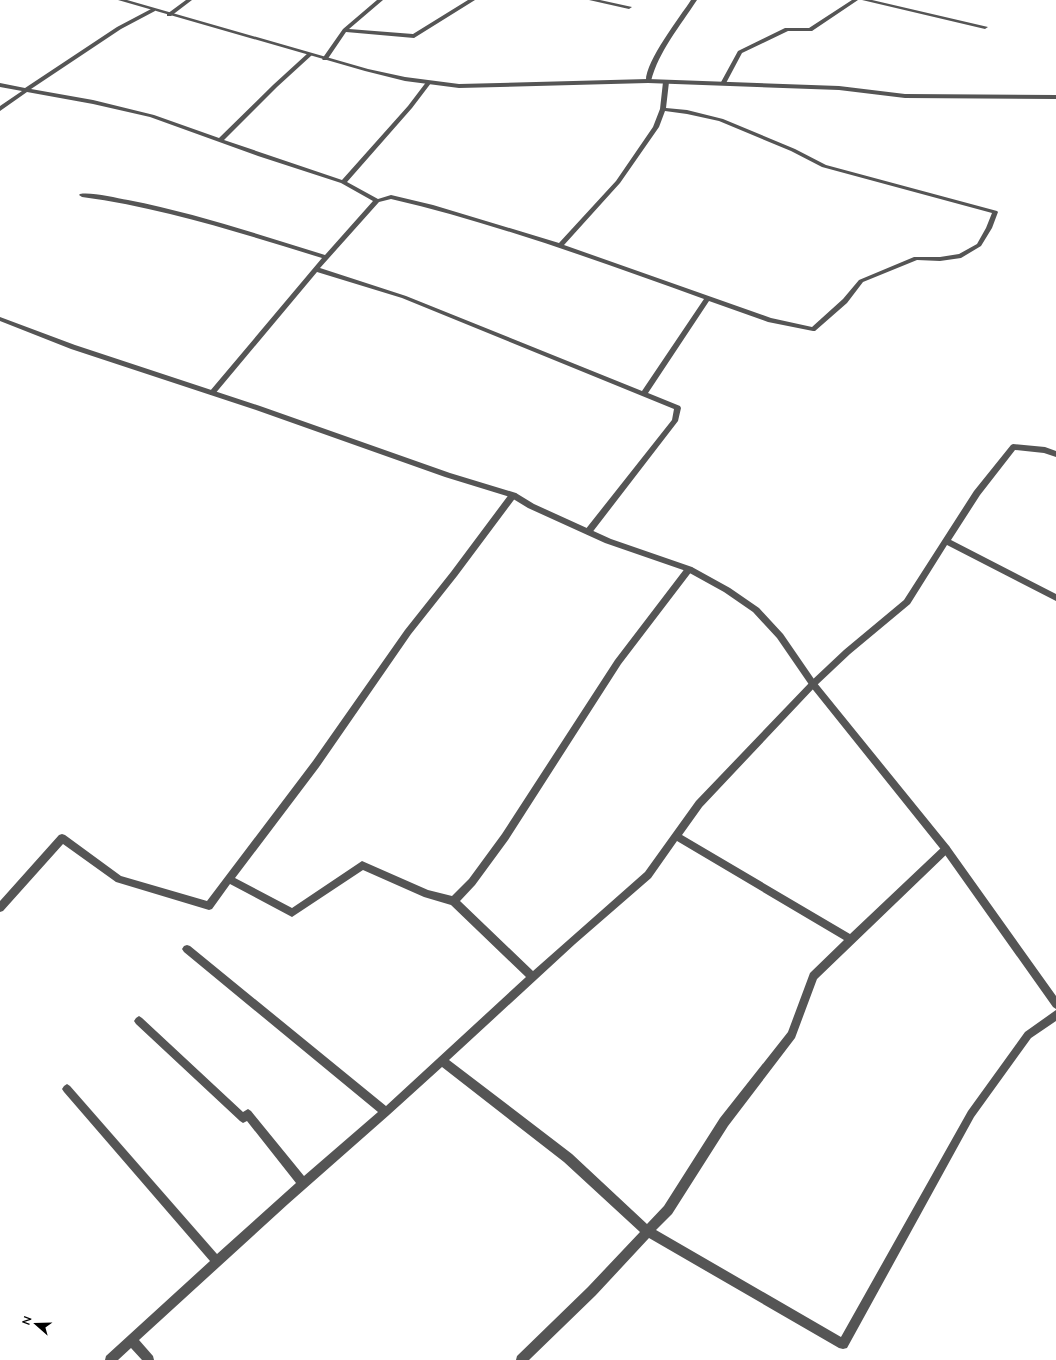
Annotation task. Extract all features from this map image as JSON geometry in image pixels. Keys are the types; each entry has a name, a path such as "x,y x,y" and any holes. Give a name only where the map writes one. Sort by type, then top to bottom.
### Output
{"street":[{"path":"121,0 325,59 405,79 460,86 648,81 839,88 905,96 1056,97"},
{"path":"169,15 189,0"},
{"path":"325,59 345,30 380,0"},
{"path":"345,30 414,36 472,0"},
{"path":"592,0 629,6"},
{"path":"648,81 650,70 694,0"},
{"path":"723,84 740,52 787,29 810,30 856,0"},
{"path":"865,0 985,26"},
{"path":"0,110 26,90 119,28 153,10"},
{"path":"220,141 275,86 310,54"},
{"path":"343,182 410,107 429,82"},
{"path":"560,246 618,182 656,127 663,110 666,82"},
{"path":"0,85 93,102 152,116 220,141 343,182 377,201"},
{"path":"212,393 316,269 377,201 391,197 433,207 560,246 770,320 814,329 844,301 861,281 916,258 940,259 961,256 979,245 989,228 995,212 824,166 793,150 720,120 687,112 663,110"},
{"path":"82,195 113,198 182,214 326,258"},
{"path":"316,269 404,298 644,393 678,408 675,421 588,532"},
{"path":"644,393 708,298"},
{"path":"0,319 73,347 212,393 448,475 513,494 531,506 608,541 689,569 727,590 756,610 780,636 813,684 946,848 1056,1004"},
{"path":"110,1360 303,1184 386,1112 648,874 699,804 813,684 847,652 907,602 977,493 1013,447 1045,450 1056,454"},
{"path":"0,908 62,838 119,879 209,906 316,764 426,608 454,574 513,494"},
{"path":"946,541 1056,598"},
{"path":"454,901 472,882 505,837 618,662 689,569"},
{"path":"676,836 850,939"},
{"path":"521,1360 592,1291 668,1210 724,1122 792,1035 812,976 946,848"},
{"path":"229,879 292,913 362,865 427,894 454,901 533,977"},
{"path":"187,949 386,1112"},
{"path":"442,1061 568,1158 648,1231 843,1344 971,1114 1028,1035 1056,1015"},
{"path":"139,1021 243,1118 248,1114 303,1184"},
{"path":"67,1089 217,1262"},
{"path":"132,1340 149,1360"}]}
